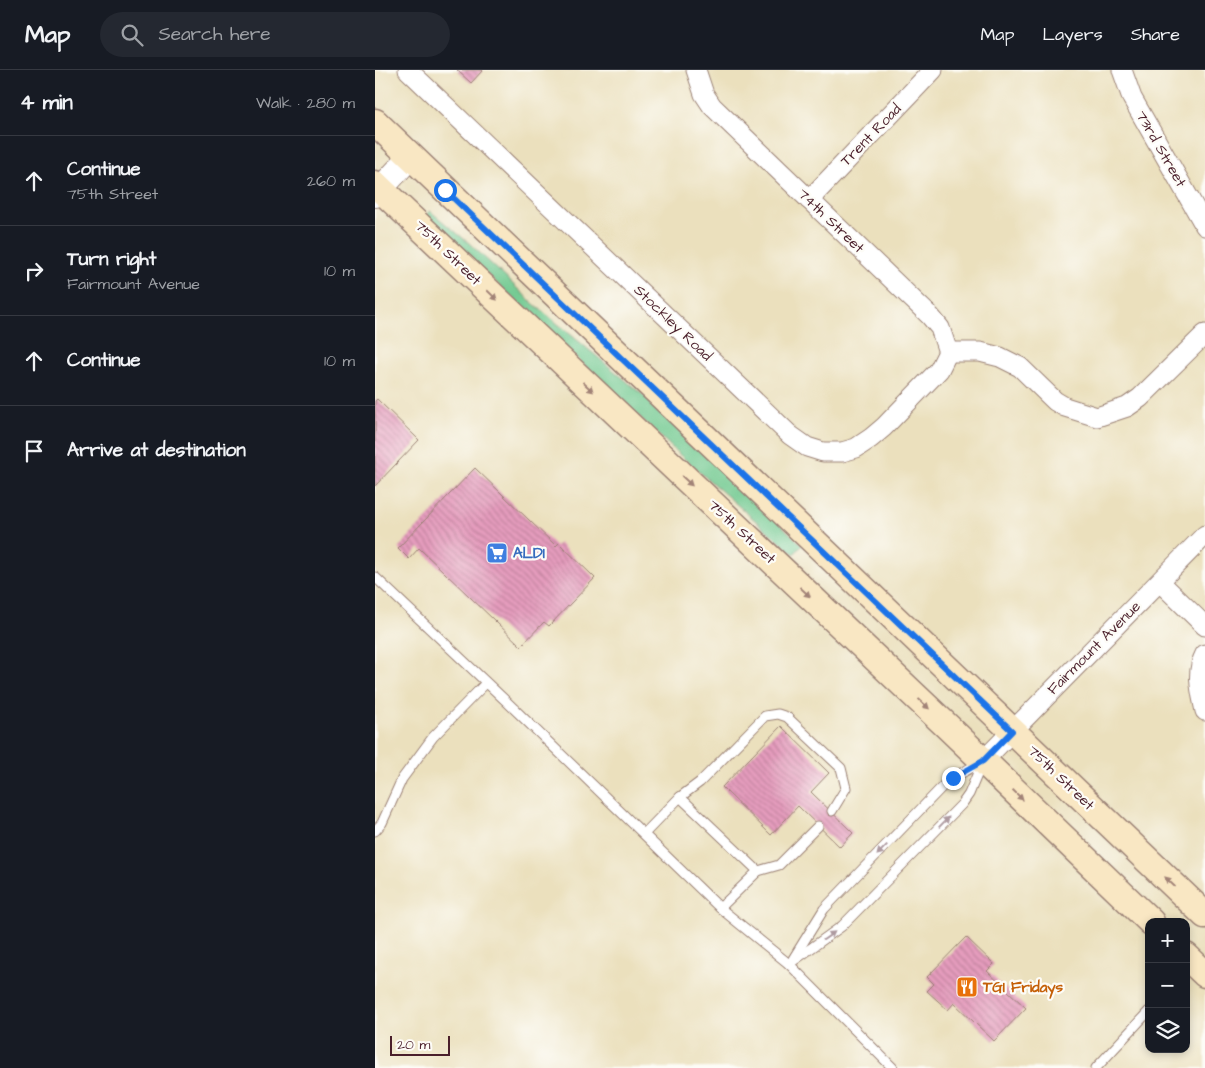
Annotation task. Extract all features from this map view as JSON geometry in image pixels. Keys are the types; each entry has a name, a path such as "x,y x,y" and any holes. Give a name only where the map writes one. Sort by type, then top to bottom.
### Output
{"main road":[{"name":"75th Street","path":"375,122 1205,916"},
{"name":"75th Street","path":"377,190 983,761 1147,918"}],"street":[{"name":"Stockley Road","path":"408,70 790,435 807,447 823,452 842,452 856,448 871,438 939,370 949,352"},
{"name":"74th Street","path":"696,70 704,94 712,106 930,316 940,328 949,352"},
{"name":"Trent Road","path":"809,200 933,70"},
{"name":"73rd Street","path":"1122,70 1132,98 1205,226"},
{"path":"377,190 411,156"},
{"path":"949,352 980,352 1000,357 1020,367 1055,401 1065,407 1097,417 1127,407 1140,398 1205,334"},
{"name":"Fairmount Avenue","path":"983,761 1205,535"},
{"path":"1160,582 1205,626"},
{"path":"1205,654 1201,661 1198,677 1205,711"}],"lane":[{"path":"375,577 720,908 789,964 893,1068"},
{"path":"375,831 382,823 401,779 422,751 433,737 486,683"},
{"path":"644,834 680,797 700,782 765,716 778,714 787,717 841,768 846,788 832,812"},
{"path":"789,964 824,910 944,786 953,778 983,761"},
{"path":"789,964 842,926 962,804 969,794 983,761"},
{"path":"680,797 758,871"},
{"path":"720,908 758,871 779,865 818,826"},
{"path":"1096,1068 1145,1015"}],"green space":[{"path":"430,211 469,243 534,304 666,414 802,545 794,554 681,456 425,216"}],"building":[{"path":"457,70 483,70 471,83"},
{"path":"377,399 419,440 375,486 375,401"},
{"name":"ALDI","path":"475,468 556,546 559,543 595,578 549,626 544,622 521,646 419,548 409,559 398,548"},
{"path":"781,726 829,773 811,792 853,833 840,847 798,806 771,835 722,787"},
{"name":"TGI Fridays","path":"966,937 994,964 987,971 1026,1008 994,1041 954,1003 948,1010 927,991 934,984 927,977"}],"place":[{"name":"ALDI","path":"497,553"},
{"name":"TGI Fridays","path":"967,987"}],"route":[{"path":"445,190 1012,731 983,761 953,778"}]}
